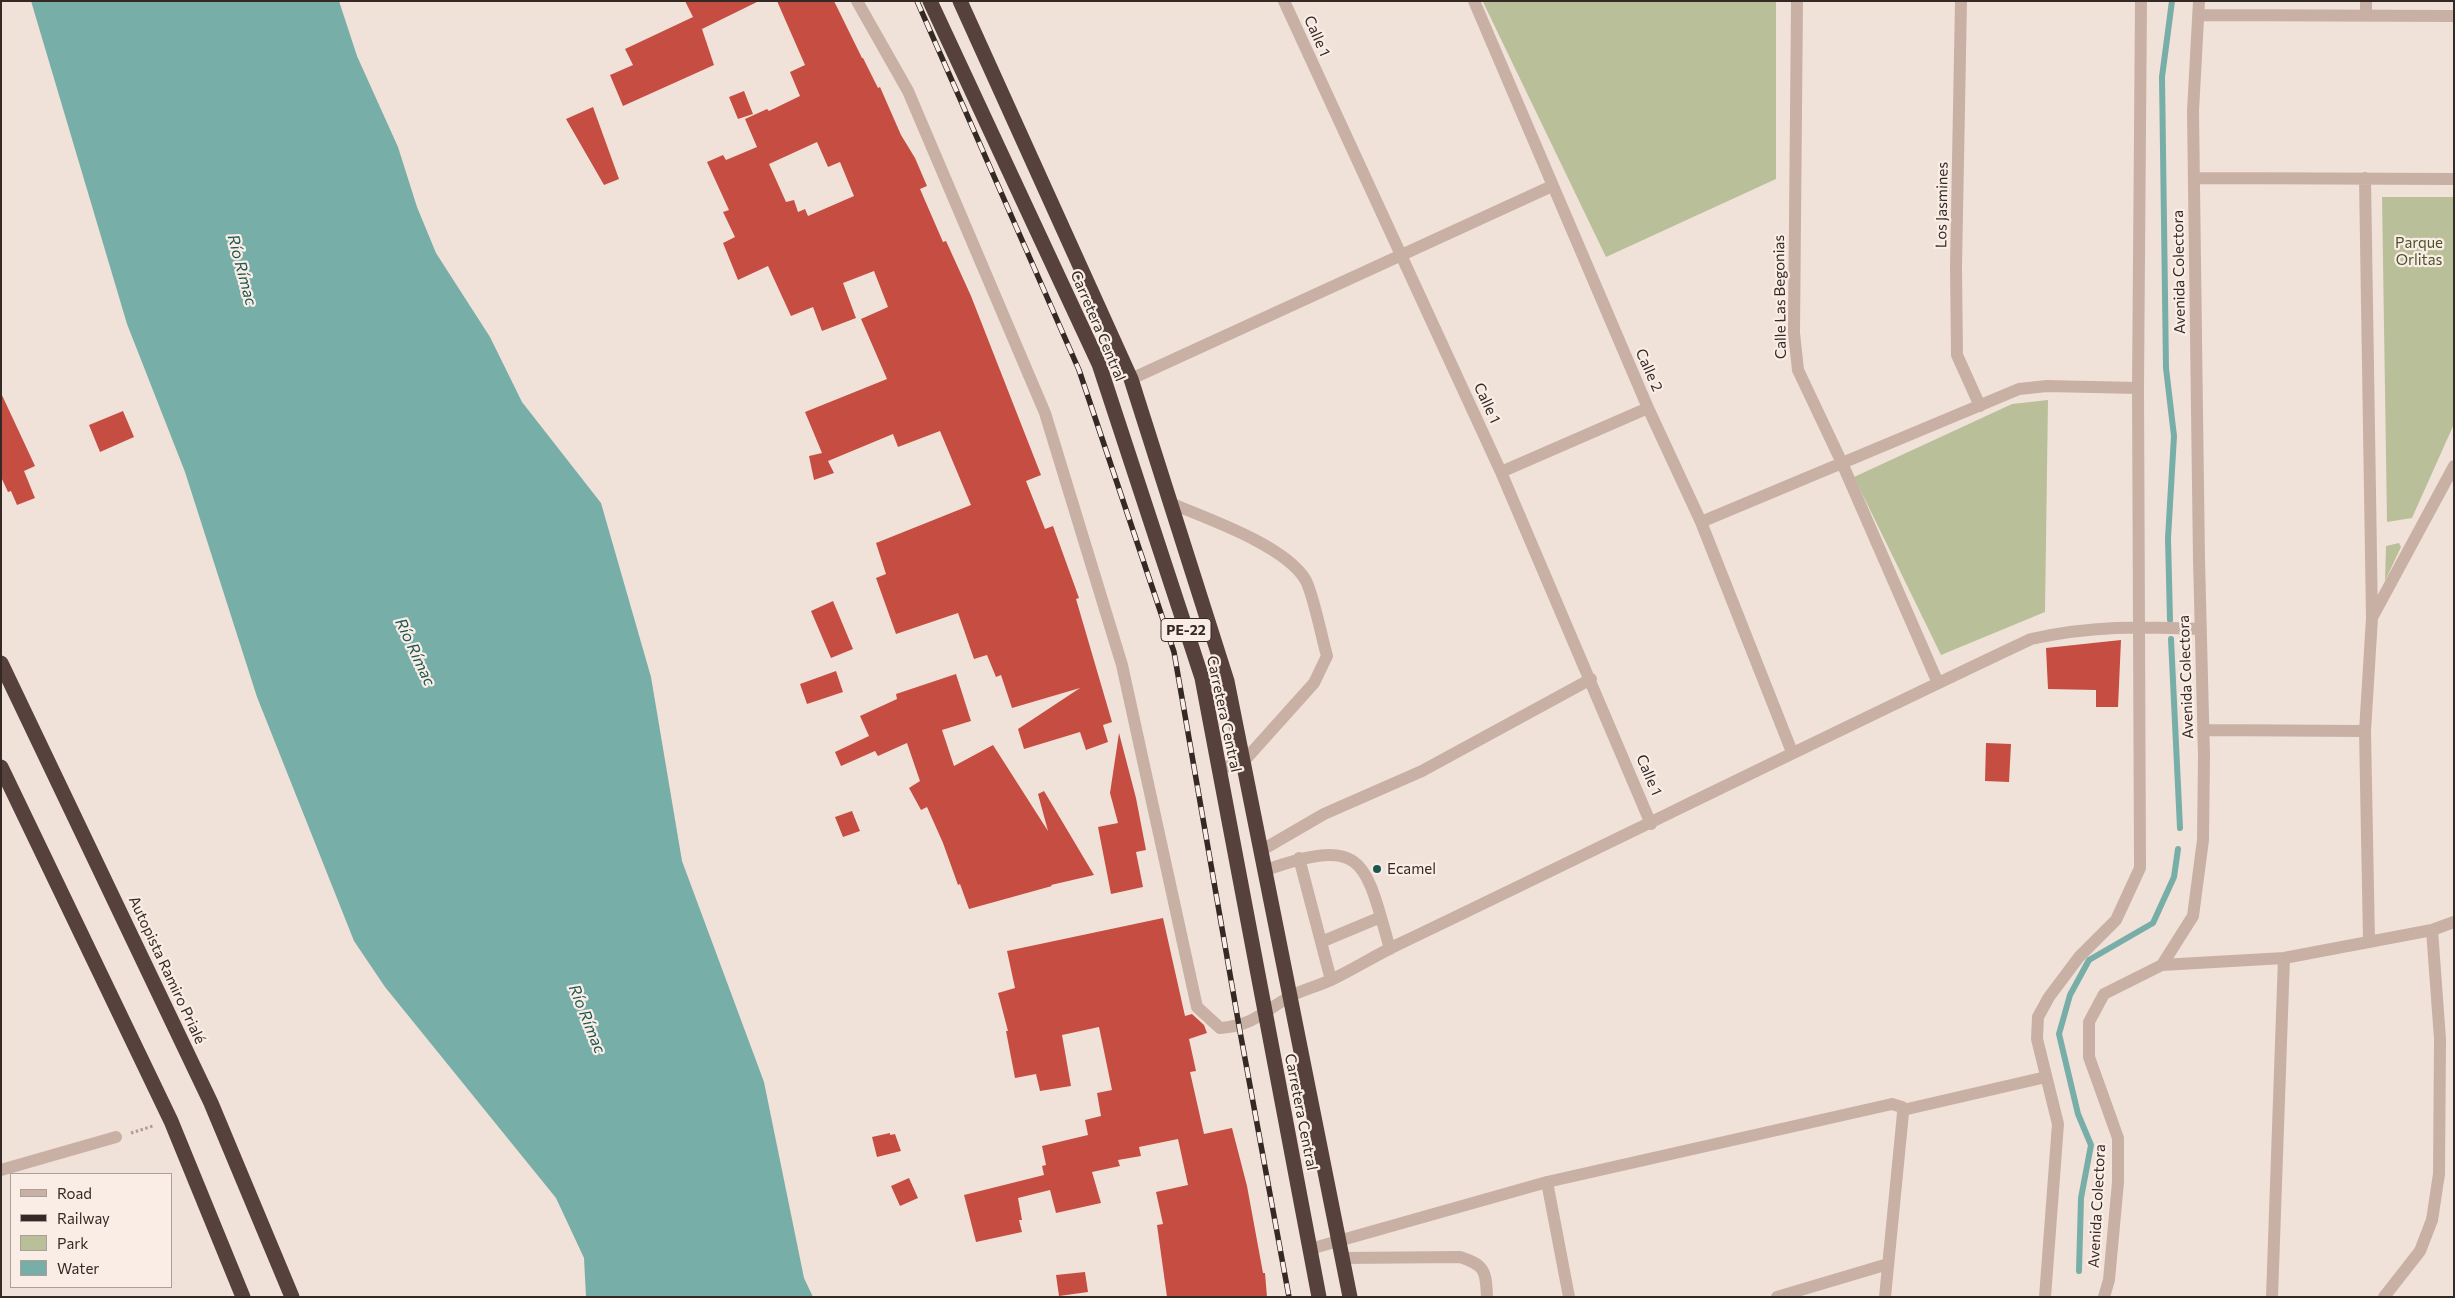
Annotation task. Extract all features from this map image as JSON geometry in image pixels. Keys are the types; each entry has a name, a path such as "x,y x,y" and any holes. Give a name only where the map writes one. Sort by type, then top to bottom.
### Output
{"highway":[{"name":"Carretera Central","path":"930,1 1099,364 1202,678 1319,1297"},
{"name":"Carretera Central","path":"960,1 1131,379 1228,682 1292,996 1350,1297"},
{"path":"1116,416 1139,405"},
{"name":"Autopista Ramiro Prialé","path":"1,663 211,1103 292,1297"},
{"path":"1,767 171,1121 243,1297"}],"street":[{"path":"857,1 908,92 1045,413 1122,665 1197,1007 1220,1028 1239,1026 1265,1014 1292,996 1331,980 1390,949 1651,824 1792,752 2031,639 2065,632 2139,626 2201,630"},
{"name":"Calle 1","path":"1284,1 1501,472 1591,679 1651,824"},
{"name":"Calle 2","path":"1474,1 1648,408 1701,522 1792,752"},
{"name":"Calle Las Begonias","path":"1797,1 1794,333 1798,370 1842,463 1938,683"},
{"name":"Los Jasmines","path":"1961,1 1956,267 1957,355 1980,406"},
{"path":"2046,1297 2058,1124 2038,1039 2038,1017 2049,997 2079,957 2116,920 2140,868 2138,388 2141,1"},
{"name":"Avenida Colectora","path":"2104,1297 2109,1280 2118,1182 2118,1138 2088,1058 2089,1022 2104,994 2162,965 2193,916 2203,840 2204,730 2193,111 2199,1"},
{"path":"2366,1 2366,15"},
{"path":"2199,15 2454,16"},
{"path":"2194,178 2454,178"},
{"path":"2365,178 2372,618 2365,731 2370,941"},
{"path":"1131,379 1552,186"},
{"path":"1701,522 2019,389 2047,386 2138,388"},
{"path":"1501,472 1648,408"},
{"path":"2372,618 2454,466"},
{"path":"1170,503 1245,536 1287,558 1306,581 1327,656 1314,683 1244,761 1219,769"},
{"path":"1262,850 1324,814 1422,770 1591,679"},
{"path":"2204,730 2365,731"},
{"path":"1266,870 1300,858 1334,854 1352,858 1364,871 1372,888 1390,949"},
{"path":"1300,858 1331,980"},
{"path":"1321,942 1381,917"},
{"path":"2162,965 2284,958 2432,930 2454,922"},
{"path":"2384,1297 2420,1251 2432,1220 2439,1174 2440,1039 2432,930"},
{"path":"2272,1297 2284,958"},
{"path":"1903,1110 2046,1077"},
{"path":"1310,1249 1547,1182 1892,1104 1898,1105 1903,1110"},
{"path":"1885,1297 1903,1110"},
{"path":"1,1170 116,1138"},
{"path":"1547,1182 1569,1297"},
{"path":"1343,1258 1460,1257 1475,1262 1486,1273 1487,1297"},
{"path":"1777,1297 1888,1264"}],"path":[{"path":"116,1138 171,1121"}],"green space":[{"path":"1776,1 1776,179 1606,257 1483,2"},
{"name":"Parque Orlitas","path":"2382,197 2454,197 2454,424 2412,518 2387,522"},
{"path":"2048,400 2045,612 1941,655 1854,477 2012,404"},
{"path":"2399,543 2401,547 2385,581 2386,546"}],"water":[{"name":"Río Rímac","path":"31,1 339,1 357,56 398,147 417,207 436,253 490,337 522,402 601,503 651,677 682,861 764,1082 804,1278 813,1297 586,1297 584,1258 556,1198 385,987 354,941 257,697 185,472 127,324"}],"building":[{"path":"685,1 759,1 702,29 714,65 623,106 610,75 633,65 625,49 693,17"},
{"path":"777,1 834,1 878,88 880,87 901,135 915,158 927,186 920,189 943,242 946,241 971,296 1041,475 1026,481 1045,529 1053,526 1079,598 1076,599 1112,722 1103,725 1108,742 1086,750 1080,732 1024,749 1018,729 1080,688 1012,708 1001,675 996,677 987,655 974,659 958,613 896,634 876,578 886,574 876,543 971,505 940,431 898,447 893,434 828,461 834,473 814,480 809,456 822,453 805,412 887,379 861,319 888,307 874,271 843,283 856,318 822,331 813,307 791,316 768,266 738,280 723,243 735,237 723,212 729,210 707,162 723,155 726,160 757,147 745,119 767,109 769,111 800,96 790,72 805,65","holes":["817,142 828,167 840,162 854,196 808,216 805,209 798,212 794,200 786,202 769,164"]},
{"path":"744,91 753,114 738,119 729,97"},
{"path":"593,107 619,179 604,185 566,119"},
{"path":"1,393 35,466 24,471 35,498 17,505 11,491 8,492 1,477"},
{"path":"123,411 134,437 100,452 89,425"},
{"path":"833,601 853,649 831,658 811,611"},
{"path":"2121,640 2118,707 2096,707 2096,690 2048,689 2046,648"},
{"path":"836,671 843,692 807,704 800,684"},
{"path":"956,674 971,721 942,730 954,766 993,745 1048,831 1038,794 1044,791 1094,875 1051,885 969,909 927,807 921,810 909,788 920,781 907,743 878,756 875,751 841,766 835,752 869,736 860,716 897,699 896,694"},
{"path":"1119,733 1136,798 1146,850 1136,852 1143,887 1111,894 1098,827 1118,823 1110,793"},
{"path":"1986,743 2011,744 2009,782 1985,781"},
{"path":"852,811 860,831 843,837 835,817"},
{"path":"1163,918 1185,1016 1192,1014 1204,1025 1207,1033 1189,1039 1196,1071 1190,1072 1204,1134 1232,1128 1247,1186 1263,1273 1265,1273 1267,1297 1167,1297 1157,1225 1163,1224 1156,1192 1188,1185 1178,1139 1139,1147 1141,1156 1118,1160 1120,1166 1092,1172 1101,1203 1056,1213 1050,1190 1018,1198 1022,1220 1019,1220 1022,1232 976,1242 964,1195 1044,1175 1042,1166 1046,1165 1042,1146 1088,1135 1085,1120 1101,1116 1097,1093 1112,1090 1099,1027 1062,1035 1071,1086 1040,1091 1036,1074 1015,1078 1006,1031 1008,1031 998,993 1015,988 1007,951"},
{"path":"890,1133 890,1135 895,1134 901,1151 877,1157 872,1137"},
{"path":"909,1178 918,1198 900,1206 891,1186"},
{"path":"1085,1272 1088,1292 1059,1296 1056,1275"}],"waterway":[{"path":"2170,620 2168,538 2174,436 2166,368 2162,77 2172,1"},
{"path":"2171,639 2180,828"},
{"path":"2079,1271 2081,1198 2091,1145 2078,1114 2059,1034 2070,995 2089,960 2153,923 2174,877 2178,849"}],"railway":[{"path":"917,1 1079,370 1174,652 1239,1026 1289,1297"}],"place":[{"name":"Ecamel","path":"1377,869"}]}
